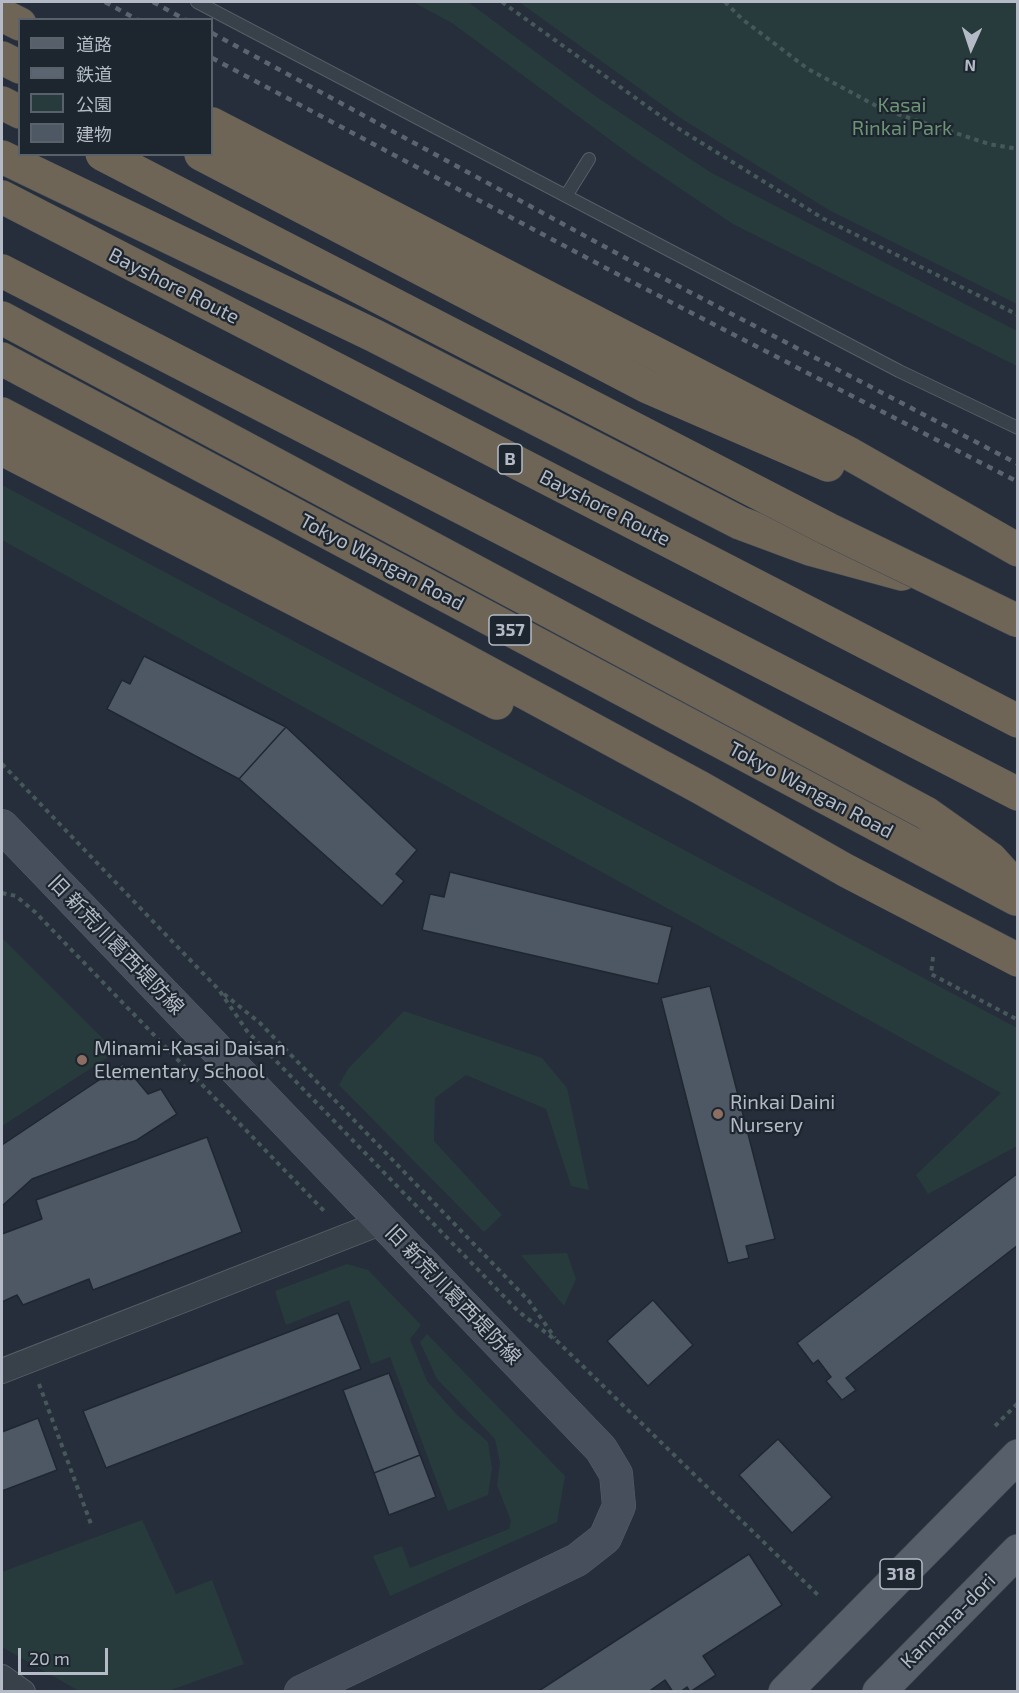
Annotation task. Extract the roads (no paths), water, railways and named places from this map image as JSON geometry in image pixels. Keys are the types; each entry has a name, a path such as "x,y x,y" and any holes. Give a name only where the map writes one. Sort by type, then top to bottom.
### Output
{"highway":[{"path":"2,15 18,23"},
{"path":"2,58 18,66"},
{"path":"2,103 18,111"},
{"path":"213,125 850,454 1007,544"},
{"path":"106,156 828,529 1017,621"},
{"path":"205,156 648,387 1007,544"},
{"path":"2,157 375,336 740,523 810,549 1017,602"},
{"name":"Bayshore Route","path":"2,197 1017,721"},
{"path":"2,271 1017,794"},
{"path":"2,318 926,813 991,859 1017,889"},
{"name":"Tokyo Wangan Road","path":"2,359 1017,900"},
{"path":"2,414 48,441 265,552 650,760 844,870 1017,960"},
{"path":"2,449 201,553 749,830 844,870"}],"main road":[{"name":"318","path":"785,1692 1017,1456"},
{"name":"Kannana-dori","path":"879,1692 1017,1551"}],"street":[{"name":"旧 新荒川葛西堤防線","path":"2,826 13,854 383,1222 602,1449 616,1474 619,1506 605,1538 577,1560 301,1692"},
{"path":"2,1371 383,1222"},
{"path":"2,1677 23,1692"}],"lane":[{"path":"197,2 899,370 1017,428"},
{"path":"566,196 589,159"}],"railway":[{"path":"105,2 134,18"},
{"path":"153,2 182,18"},
{"path":"213,34 642,267 1018,464"},
{"path":"213,59 634,283 1018,482"}],"place":[{"name":"Minami-Kasai Daisan Elementary School","path":"82,1060"},
{"name":"Rinkai Daini Nursery","path":"718,1114"}],"park label":[{"name":"Kasai Rinkai Park","path":"902,116"}]}
